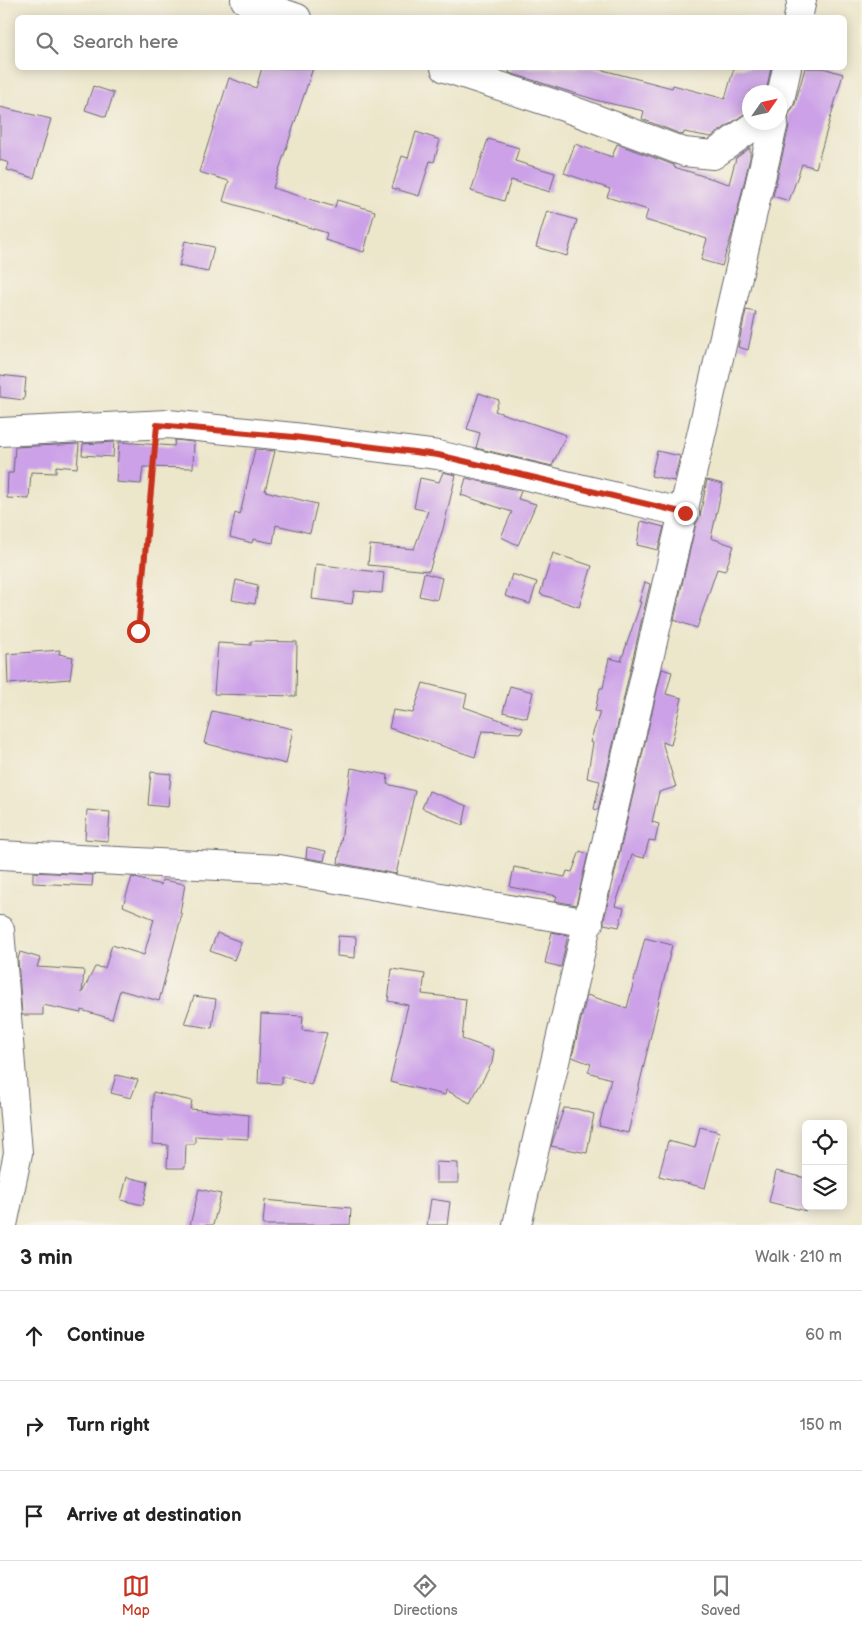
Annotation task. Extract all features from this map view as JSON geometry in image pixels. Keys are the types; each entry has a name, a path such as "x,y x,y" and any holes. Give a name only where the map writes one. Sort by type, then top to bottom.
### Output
{"street":[{"path":"245,0 288,15"},
{"path":"799,15 802,0"},
{"path":"451,70 564,108 684,152 713,155 749,130"},
{"path":"783,85 787,70"},
{"path":"517,1225 685,513 772,130"},
{"path":"0,432 157,425 264,434 438,455 685,513"},
{"path":"0,855 279,869 589,923"},
{"path":"0,930 18,1153 3,1225"}],"path":[{"path":"138,631 157,425"}],"building":[{"path":"261,70 312,70 273,188 335,207 337,200 375,211 364,252 325,240 327,233 223,201 229,181 199,172 229,78 256,88"},
{"path":"510,70 603,70 672,88 673,85 725,99 733,70 771,70 767,85 742,85 742,116 711,137 684,132 683,135 642,119 644,111 599,101 509,73"},
{"path":"804,70 830,70 843,74 816,168 802,164 789,201 773,196 789,126 788,116 795,104"},
{"path":"93,86 114,93 106,117 85,110"},
{"path":"0,107 51,119 34,178 7,170 9,163 0,160"},
{"path":"416,132 440,140 434,162 430,161 419,196 392,188 402,156 408,158"},
{"path":"488,139 519,148 515,161 555,173 550,192 511,180 504,201 471,191"},
{"path":"575,144 612,157 617,144 674,165 674,167 729,184 736,158 750,148 750,158 732,234 722,266 701,260 707,239 645,220 648,210 607,197 610,189 564,173"},
{"path":"547,211 577,220 567,256 536,247"},
{"path":"185,241 214,247 208,272 179,266"},
{"path":"746,310 756,312 748,350 738,347"},
{"path":"0,375 26,378 24,400 0,397"},
{"path":"479,393 499,400 495,411 566,435 552,466 476,448 480,433 467,429"},
{"path":"175,440 194,442 193,468 143,467 141,484 116,482 119,442 174,446"},
{"path":"114,442 113,457 82,455 83,444"},
{"path":"79,444 77,468 56,466 56,473 31,472 29,499 7,498 8,473 13,473 15,447"},
{"path":"255,449 275,451 265,491 317,504 310,533 276,525 273,543 253,539 252,543 230,537 235,513 240,515"},
{"path":"657,451 680,456 674,481 651,476"},
{"path":"443,472 456,475 443,529 429,571 368,565 370,545 414,549 428,511 414,508 420,478 439,482"},
{"path":"466,478 521,491 518,499 536,504 518,545 501,537 512,512 461,495"},
{"path":"707,480 723,484 711,538 734,546 725,571 717,569 697,628 674,620"},
{"path":"641,521 664,527 658,550 637,545"},
{"path":"553,553 592,566 579,607 540,594"},
{"path":"316,564 384,573 382,593 354,591 352,604 312,599"},
{"path":"424,573 442,578 437,600 419,596"},
{"path":"512,574 537,582 530,604 505,596"},
{"path":"236,580 258,585 255,604 232,600"},
{"path":"645,582 650,584 598,810 594,809 600,781 587,778 593,743 590,742 600,712 595,711 600,688 603,688 609,658 621,661 641,602 639,602"},
{"path":"251,641 297,642 296,696 214,694 218,643 251,645"},
{"path":"60,650 59,654 73,657 70,679 8,684 7,654"},
{"path":"662,669 672,672 666,694 682,698 671,745 662,742 676,787 659,792 652,822 659,824 655,841 649,840 644,858 632,855 615,906 624,908 619,927 604,924 604,920"},
{"path":"423,683 467,694 464,707 523,728 521,733 482,731 475,757 389,728 393,710 413,713"},
{"path":"510,686 533,692 527,718 503,712"},
{"path":"212,711 293,729 286,764 204,743"},
{"path":"351,768 388,775 387,784 415,791 396,874 338,863"},
{"path":"151,772 171,774 168,807 148,805"},
{"path":"429,791 467,806 463,825 422,808"},
{"path":"87,810 110,812 108,841 85,839"},
{"path":"307,847 326,851 324,861 306,858"},
{"path":"580,851 588,854 576,905 555,901 557,896 510,887 514,867 565,877 567,871 572,872"},
{"path":"33,872 93,875 92,886 33,883"},
{"path":"132,877 161,885 162,880 185,884 180,913 182,914 159,1001 120,990 112,1019 81,1010 81,1013 43,1005 43,1015 22,1015 18,959 20,952 40,958 37,967 84,970 82,993 95,967 105,968 112,945 144,955 154,919 123,906"},
{"path":"552,932 568,935 561,967 545,963"},
{"path":"217,933 241,942 234,960 210,951"},
{"path":"338,936 356,937 355,958 337,956"},
{"path":"645,938 672,945 628,1133 599,1126 611,1079 588,1072 591,1064 572,1057 587,995 627,1008"},
{"path":"392,969 425,974 422,994 466,999 462,1039 494,1050 492,1063 470,1103 446,1090 445,1095 390,1082 408,1005 388,1001"},
{"path":"194,996 216,999 212,1028 184,1024"},
{"path":"261,1014 303,1016 302,1030 327,1033 311,1085 282,1076 282,1084 258,1083"},
{"path":"116,1075 138,1080 131,1098 111,1093"},
{"path":"153,1092 192,1101 190,1109 249,1115 248,1139 195,1136 195,1144 186,1144 185,1168 167,1168 168,1145 152,1144"},
{"path":"564,1108 577,1109 594,1114 587,1153 551,1146"},
{"path":"700,1127 720,1132 705,1188 659,1176 668,1141 695,1148"},
{"path":"436,1162 458,1163 458,1183 436,1183"},
{"path":"776,1171 802,1177 802,1210 806,1211 769,1202"},
{"path":"127,1177 148,1182 143,1205 121,1200"},
{"path":"199,1189 221,1194 213,1225 190,1225"},
{"path":"431,1199 450,1202 447,1225 427,1225"},
{"path":"265,1200 351,1208 350,1225 263,1225"}],"route":[{"path":"138,631 157,425 168,424 294,437 438,455 685,513"}]}
